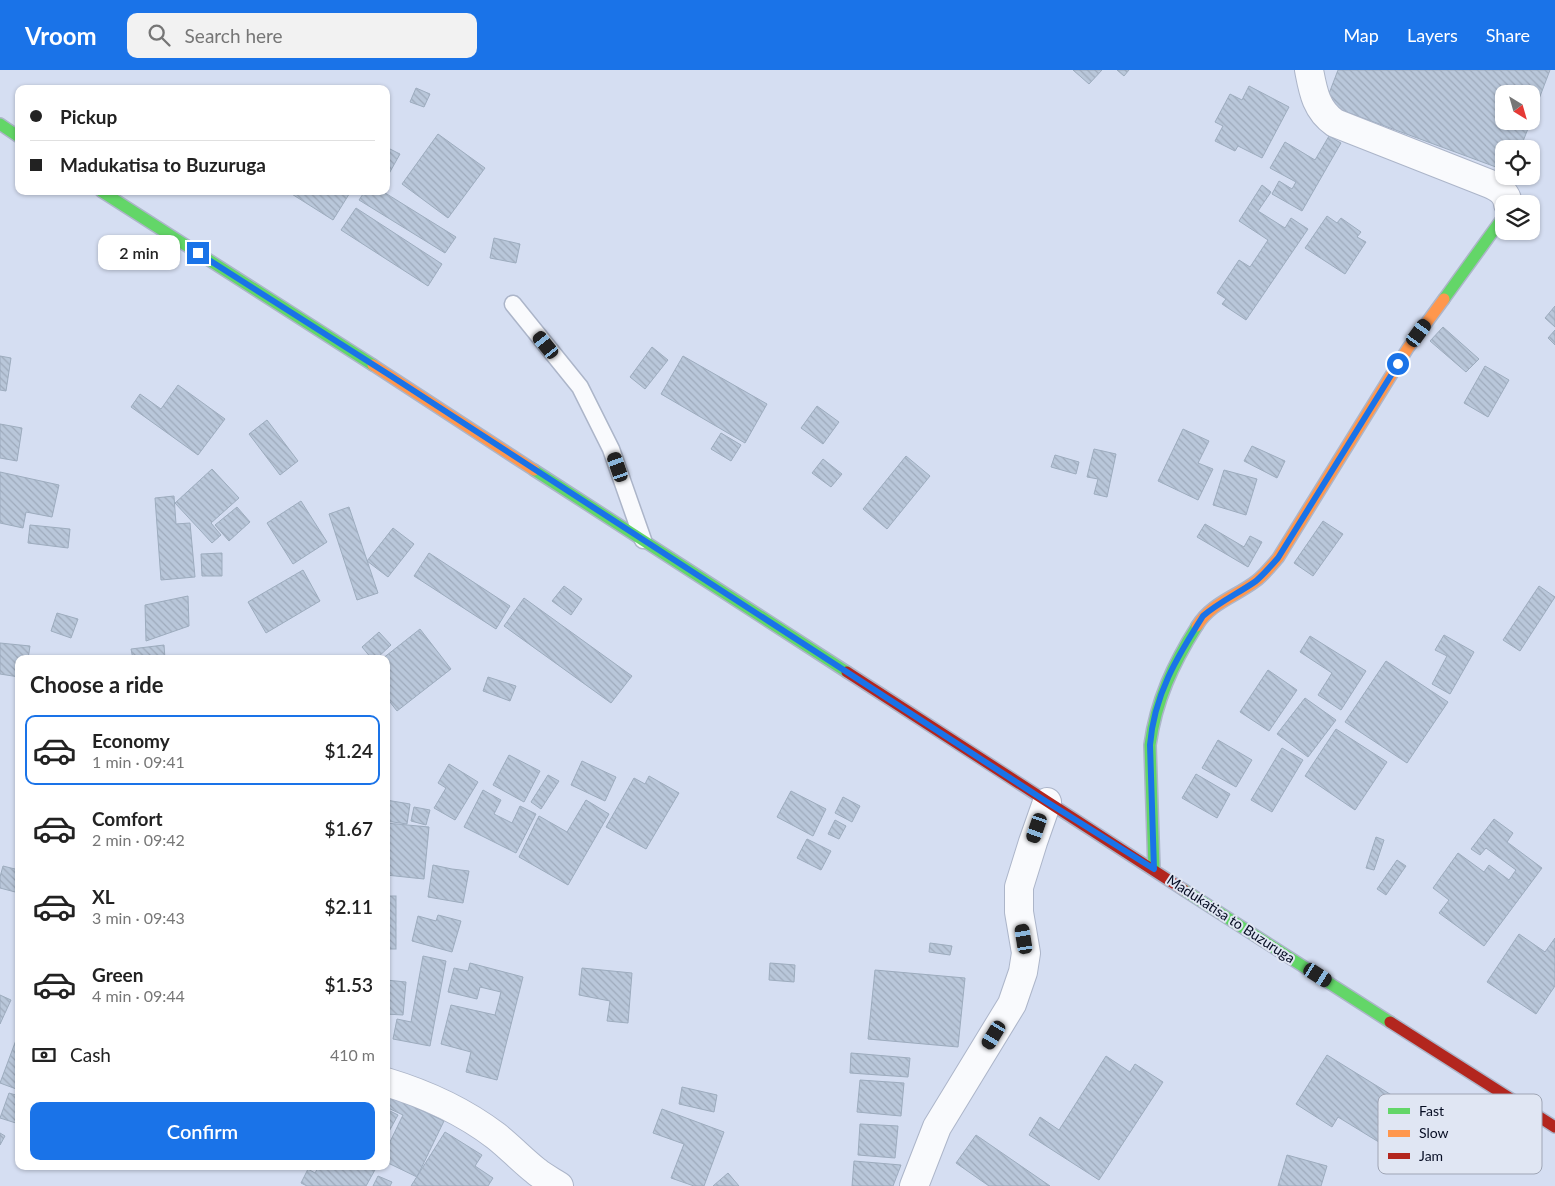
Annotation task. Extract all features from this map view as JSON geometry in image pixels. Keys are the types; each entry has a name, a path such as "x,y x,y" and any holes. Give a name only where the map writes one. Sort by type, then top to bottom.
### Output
{"main road":[{"path":"0,124 15,134"},
{"name":"Madukatisa to Buzuruga","path":"107,195 391,376 1047,802 1504,1094"},
{"path":"1154,869 1151,730 1160,696 1169,673 1203,616 1211,608 1257,580 1278,558 1408,348 1495,228"},
{"name":"Madukatisa to Buzuruga","path":"1542,1119 1555,1127"}],"street":[{"path":"1309,70 1317,102 1328,119 1498,188 1505,195"},
{"path":"914,1186 938,1128 1012,1004 1024,972 1026,953 1019,912 1020,887 1047,802"},
{"path":"390,1083 443,1103 464,1114 496,1136 538,1172 559,1186"}],"lane":[{"path":"513,304 580,387 611,449 643,540"}],"building":[{"path":"1073,70 1102,70 1089,84"},
{"path":"1117,70 1129,70 1124,76"},
{"path":"1338,70 1550,70 1540,96 1540,85 1495,85 1495,130 1527,130 1524,140 1495,140 1495,167 1325,104"},
{"path":"1249,86 1289,107 1262,158 1238,146 1235,151 1215,141 1223,126 1215,122 1230,94 1242,100"},
{"path":"416,88 430,94 424,107 410,102"},
{"path":"438,134 485,168 448,218 402,184"},
{"path":"1329,136 1341,143 1302,211 1272,194 1279,181 1292,189 1296,182 1270,168 1285,142 1315,160"},
{"path":"390,149 400,154 390,172"},
{"path":"1262,185 1271,192 1258,211 1285,228 1291,218 1308,229 1246,320 1222,304 1226,299 1217,293 1239,260 1250,267 1268,240 1239,221"},
{"path":"293,195 349,195 333,220"},
{"path":"362,195 388,195 456,237 445,253 359,200"},
{"path":"356,208 442,264 428,286 341,230"},
{"path":"1327,216 1337,223 1341,218 1361,232 1357,237 1366,242 1345,274 1305,248"},
{"path":"494,238 520,244 516,263 490,258"},
{"path":"1555,306 1555,327 1545,318"},
{"path":"1443,327 1479,359 1466,372 1430,341"},
{"path":"1555,330 1555,345 1548,338"},
{"path":"652,347 668,360 645,389 630,377"},
{"path":"0,356 11,358 6,391 0,390"},
{"path":"683,356 767,404 745,443 661,394"},
{"path":"1485,366 1509,380 1488,417 1464,403"},
{"path":"178,385 225,419 198,455 131,407 140,394 161,409"},
{"path":"817,406 839,422 823,444 801,428"},
{"path":"267,420 298,461 280,475 249,434"},
{"path":"0,424 22,428 17,461 0,458"},
{"path":"1183,429 1209,441 1198,463 1213,469 1198,500 1158,481"},
{"path":"721,433 741,445 731,461 711,449"},
{"path":"1252,446 1285,461 1277,478 1244,461"},
{"path":"1094,449 1116,454 1107,497 1094,494 1098,479 1087,477"},
{"path":"1055,455 1079,462 1076,474 1051,467"},
{"path":"906,456 930,476 887,529 863,509"},
{"path":"823,459 842,474 831,487 812,473"},
{"path":"212,469 239,498 211,523 221,535 212,543 175,503"},
{"path":"1224,470 1257,479 1246,515 1213,505"},
{"path":"0,472 59,485 52,517 26,512 23,528 0,523"},
{"path":"174,496 176,524 190,523 195,577 161,580 155,498"},
{"path":"301,501 327,542 293,564 267,523"},
{"path":"237,507 250,522 229,541 215,525"},
{"path":"349,507 378,593 357,600 329,514"},
{"path":"1323,521 1343,534 1313,576 1294,563"},
{"path":"1205,524 1244,547 1250,536 1262,542 1248,567 1197,537"},
{"path":"30,525 70,529 68,548 28,543"},
{"path":"393,528 414,544 388,577 367,561"},
{"path":"222,553 222,576 202,576 201,554"},
{"path":"429,553 510,606 496,629 414,576"},
{"path":"303,570 320,601 266,633 248,602"},
{"path":"564,586 582,599 571,615 552,601"},
{"path":"1539,586 1555,597 1520,651 1503,640"},
{"path":"188,596 189,626 146,641 145,605"},
{"path":"524,598 632,676 611,703 504,626"},
{"path":"57,613 78,619 71,638 51,631"},
{"path":"420,629 451,669 397,711 390,702 390,655 387,655"},
{"path":"379,632 391,645 380,655 369,655 362,647"},
{"path":"1444,635 1474,652 1450,694 1432,684 1447,656 1435,650"},
{"path":"1310,636 1366,671 1341,710 1318,695 1332,673 1300,652"},
{"path":"0,643 30,646 29,655 15,655 15,676 0,674"},
{"path":"164,645 165,655 132,655 131,649"},
{"path":"1386,661 1448,702 1407,763 1345,722"},
{"path":"1268,670 1297,690 1269,731 1240,712"},
{"path":"488,677 516,686 510,701 483,691"},
{"path":"1305,698 1336,720 1308,757 1277,734"},
{"path":"1336,729 1387,762 1355,810 1305,776"},
{"path":"1218,740 1252,760 1236,787 1202,768"},
{"path":"1282,748 1303,760 1272,812 1251,800"},
{"path":"509,755 540,771 524,802 493,785"},
{"path":"582,761 616,777 605,801 571,785"},
{"path":"449,764 478,782 455,820 434,808 446,788 438,783"},
{"path":"1196,774 1230,794 1217,818 1182,798"},
{"path":"548,775 559,781 541,809 531,802"},
{"path":"649,776 679,793 646,849 606,827 634,778 645,784"},
{"path":"483,790 501,800 494,814 512,823 520,806 536,814 516,853 464,827"},
{"path":"791,791 826,809 813,836 777,817"},
{"path":"843,797 860,806 852,822 835,813"},
{"path":"586,800 609,814 568,885 519,857 539,816 567,832"},
{"path":"390,801 410,804 407,824 390,822"},
{"path":"414,807 430,810 426,825 411,821"},
{"path":"1494,819 1513,833 1507,842 1542,868 1484,946 1439,913 1449,900 1433,888 1458,853 1484,872 1489,865 1509,880 1516,870 1486,848 1480,855 1471,849"},
{"path":"835,820 846,826 839,839 828,834"},
{"path":"390,823 429,827 424,879 390,875"},
{"path":"1376,837 1384,840 1374,870 1366,868"},
{"path":"807,839 831,851 821,870 797,858"},
{"path":"1397,860 1406,866 1386,895 1377,889"},
{"path":"433,865 469,871 463,903 428,897"},
{"path":"3,866 15,869 15,892 0,888"},
{"path":"390,896 396,896 396,949 390,949"},
{"path":"438,915 461,921 452,952 412,941 418,916 436,921"},
{"path":"1519,934 1545,952 1555,938 1555,986 1536,1014 1487,982"},
{"path":"930,943 952,946 950,955 929,952"},
{"path":"423,956 446,961 430,1046 393,1039 397,1019 411,1022"},
{"path":"470,963 523,977 497,1080 466,1072 471,1052 441,1044 451,1005 495,1015 501,992 480,987 477,999 448,992 454,968 468,971"},
{"path":"770,963 795,965 794,982 769,980"},
{"path":"582,968 632,973 628,1023 607,1021 610,1001 579,995"},
{"path":"875,970 965,978 958,1047 868,1039"},
{"path":"390,980 406,982 403,1015 390,1014"},
{"path":"0,995 11,1000 0,1024"},
{"path":"15,1043 15,1089 0,1083"},
{"path":"851,1053 910,1058 908,1077 850,1073"},
{"path":"1327,1055 1390,1094 1378,1094 1378,1142 1338,1117 1332,1127 1296,1104"},
{"path":"1106,1056 1130,1072 1135,1064 1163,1082 1099,1180 1029,1135 1040,1117 1059,1130"},
{"path":"860,1080 904,1083 901,1116 857,1112"},
{"path":"682,1087 717,1095 714,1112 679,1104"},
{"path":"9,1093 15,1095 15,1123 0,1118"},
{"path":"391,1096 444,1121 417,1177 390,1164 390,1142 403,1115 390,1109"},
{"path":"662,1109 724,1132 704,1186 694,1186 671,1178 684,1144 653,1133"},
{"path":"390,1111 398,1115 390,1130"},
{"path":"860,1124 898,1126 895,1158 858,1155"},
{"path":"445,1132 482,1155 475,1166 493,1178 488,1186 411,1186"},
{"path":"0,1133 5,1136 0,1145"},
{"path":"976,1135 1050,1186 989,1186 956,1163"},
{"path":"1287,1155 1327,1166 1321,1186 1278,1186"},
{"path":"854,1161 901,1165 893,1186 852,1186"},
{"path":"308,1170 315,1173 317,1170 375,1170 366,1186 307,1186 301,1183"},
{"path":"728,1173 739,1186 713,1186"},
{"path":"378,1176 392,1182 390,1186 373,1186"}],"traffic: fast":[{"path":"0,124 15,134"},
{"path":"107,195 373,365"},
{"path":"1444,299 1495,228"},
{"path":"534,470 847,672"},
{"path":"1154,869 1150,745 1161,698 1180,654 1197,626"},
{"path":"1184,890 1390,1022"}],"traffic: slow":[{"path":"1197,626 1216,606 1259,579 1278,558 1408,348 1444,299"},
{"path":"373,365 534,470"}],"traffic: jam":[{"path":"847,672 1184,890"},
{"path":"1390,1022 1503,1094"},
{"path":"1542,1119 1555,1127"}],"route":[{"path":"198,253 391,376 1047,802 1154,869 1151,730 1153,717 1169,673 1203,616 1211,608 1257,580 1278,558 1398,364"}]}
